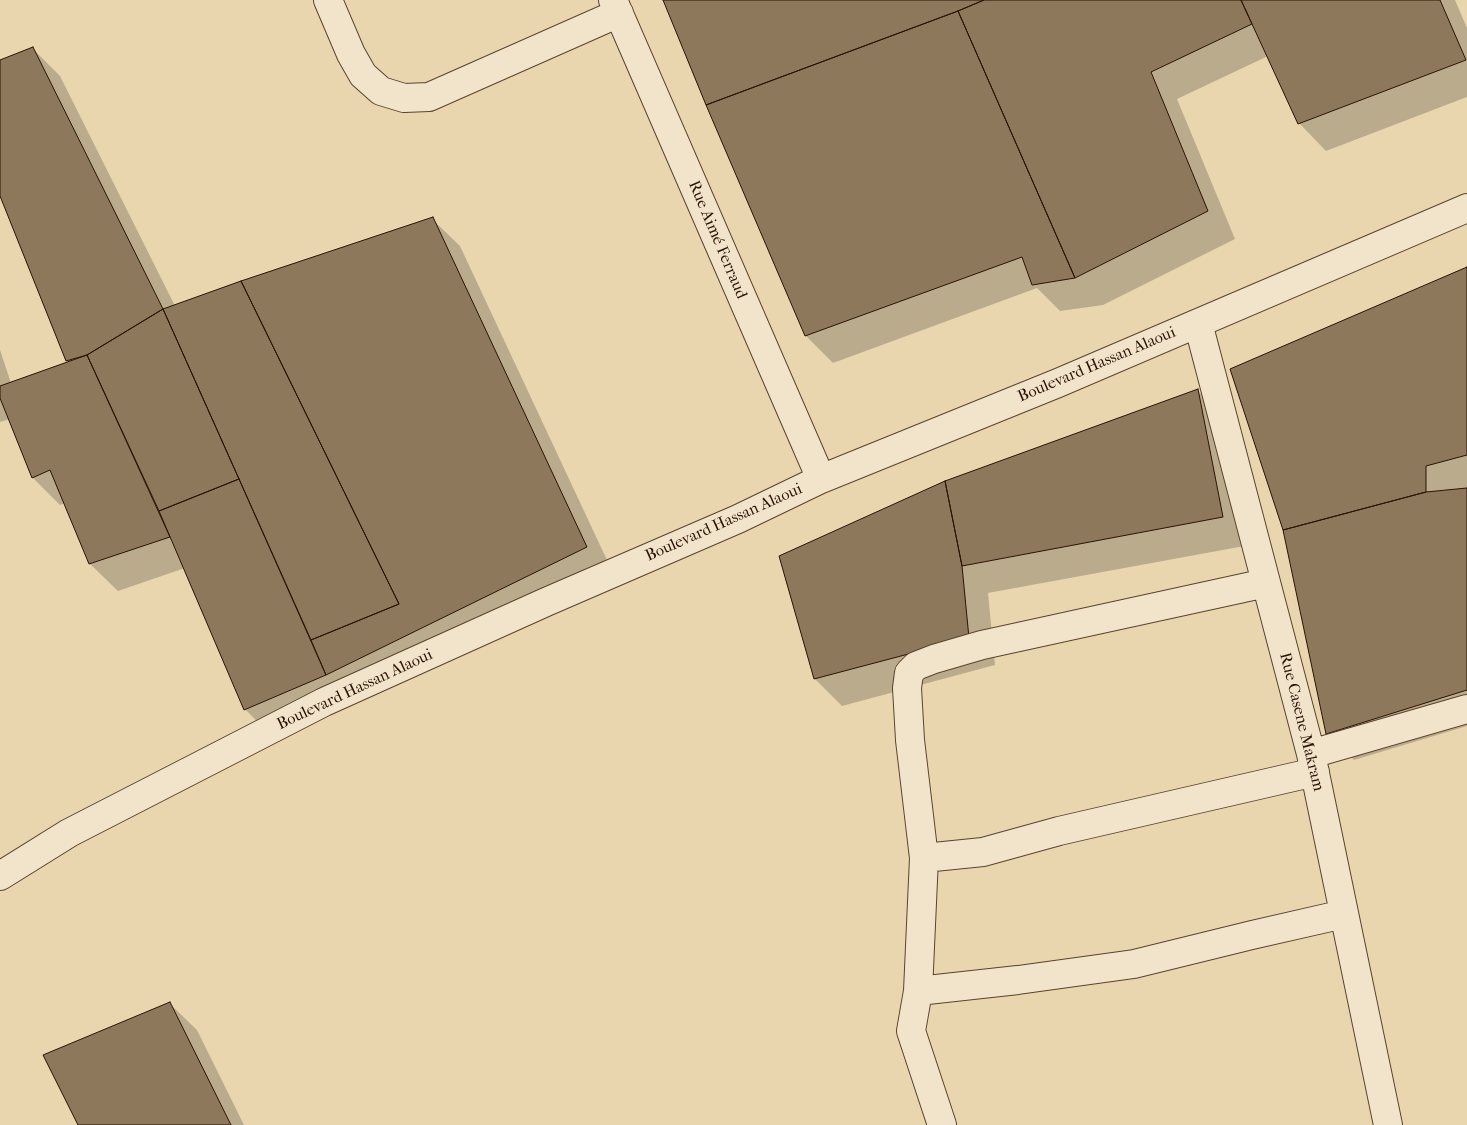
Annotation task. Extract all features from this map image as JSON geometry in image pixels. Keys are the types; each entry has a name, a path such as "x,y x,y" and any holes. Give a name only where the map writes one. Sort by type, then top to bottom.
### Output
{"street":[{"path":"328,0 351,54 363,75 381,91 404,98 429,97 616,6"},
{"name":"Rue Aimé Ferraud","path":"616,6 821,479"},
{"name":"Boulevard Hassan Alaoui","path":"0,876 69,833 324,702 546,602 738,519 821,479 1058,383 1467,208"},
{"name":"Rue Casene Makram","path":"1198,322 1313,763 1388,1125"},
{"path":"942,1125 912,1031 918,991 924,858 910,740 907,688 909,673 916,666 934,659 982,645 1266,583"},
{"path":"924,858 983,852 1114,818 1313,763 1467,708"},
{"path":"918,991 1134,964 1252,934 1344,914"}],"building":[{"path":"663,0 984,0 706,105"},
{"path":"984,0 1241,0 1252,24 1151,72 1208,211 1075,278 958,11"},
{"path":"1241,0 1440,0 1466,60 1298,124"},
{"path":"958,11 1075,278 1032,285 1022,257 805,336 706,105"},
{"path":"33,47 163,309 87,355 66,361 0,196 0,60"},
{"path":"433,217 587,547 326,675 311,640 399,604 241,281"},
{"path":"1467,267 1467,455 1426,466 1426,492 1283,530 1230,369"},
{"path":"241,281 399,604 311,640 163,309"},
{"path":"163,309 239,479 159,511 87,355"},
{"path":"87,355 170,537 89,564 50,470 32,478 0,398 0,386"},
{"path":"1198,389 1223,517 962,566 945,481"},
{"path":"239,479 326,675 244,710 159,511"},
{"path":"945,481 962,566 969,638 814,679 779,556"},
{"path":"1467,488 1467,690 1326,734 1283,530 1426,492"},
{"path":"170,1002 231,1125 78,1125 43,1055"}]}
